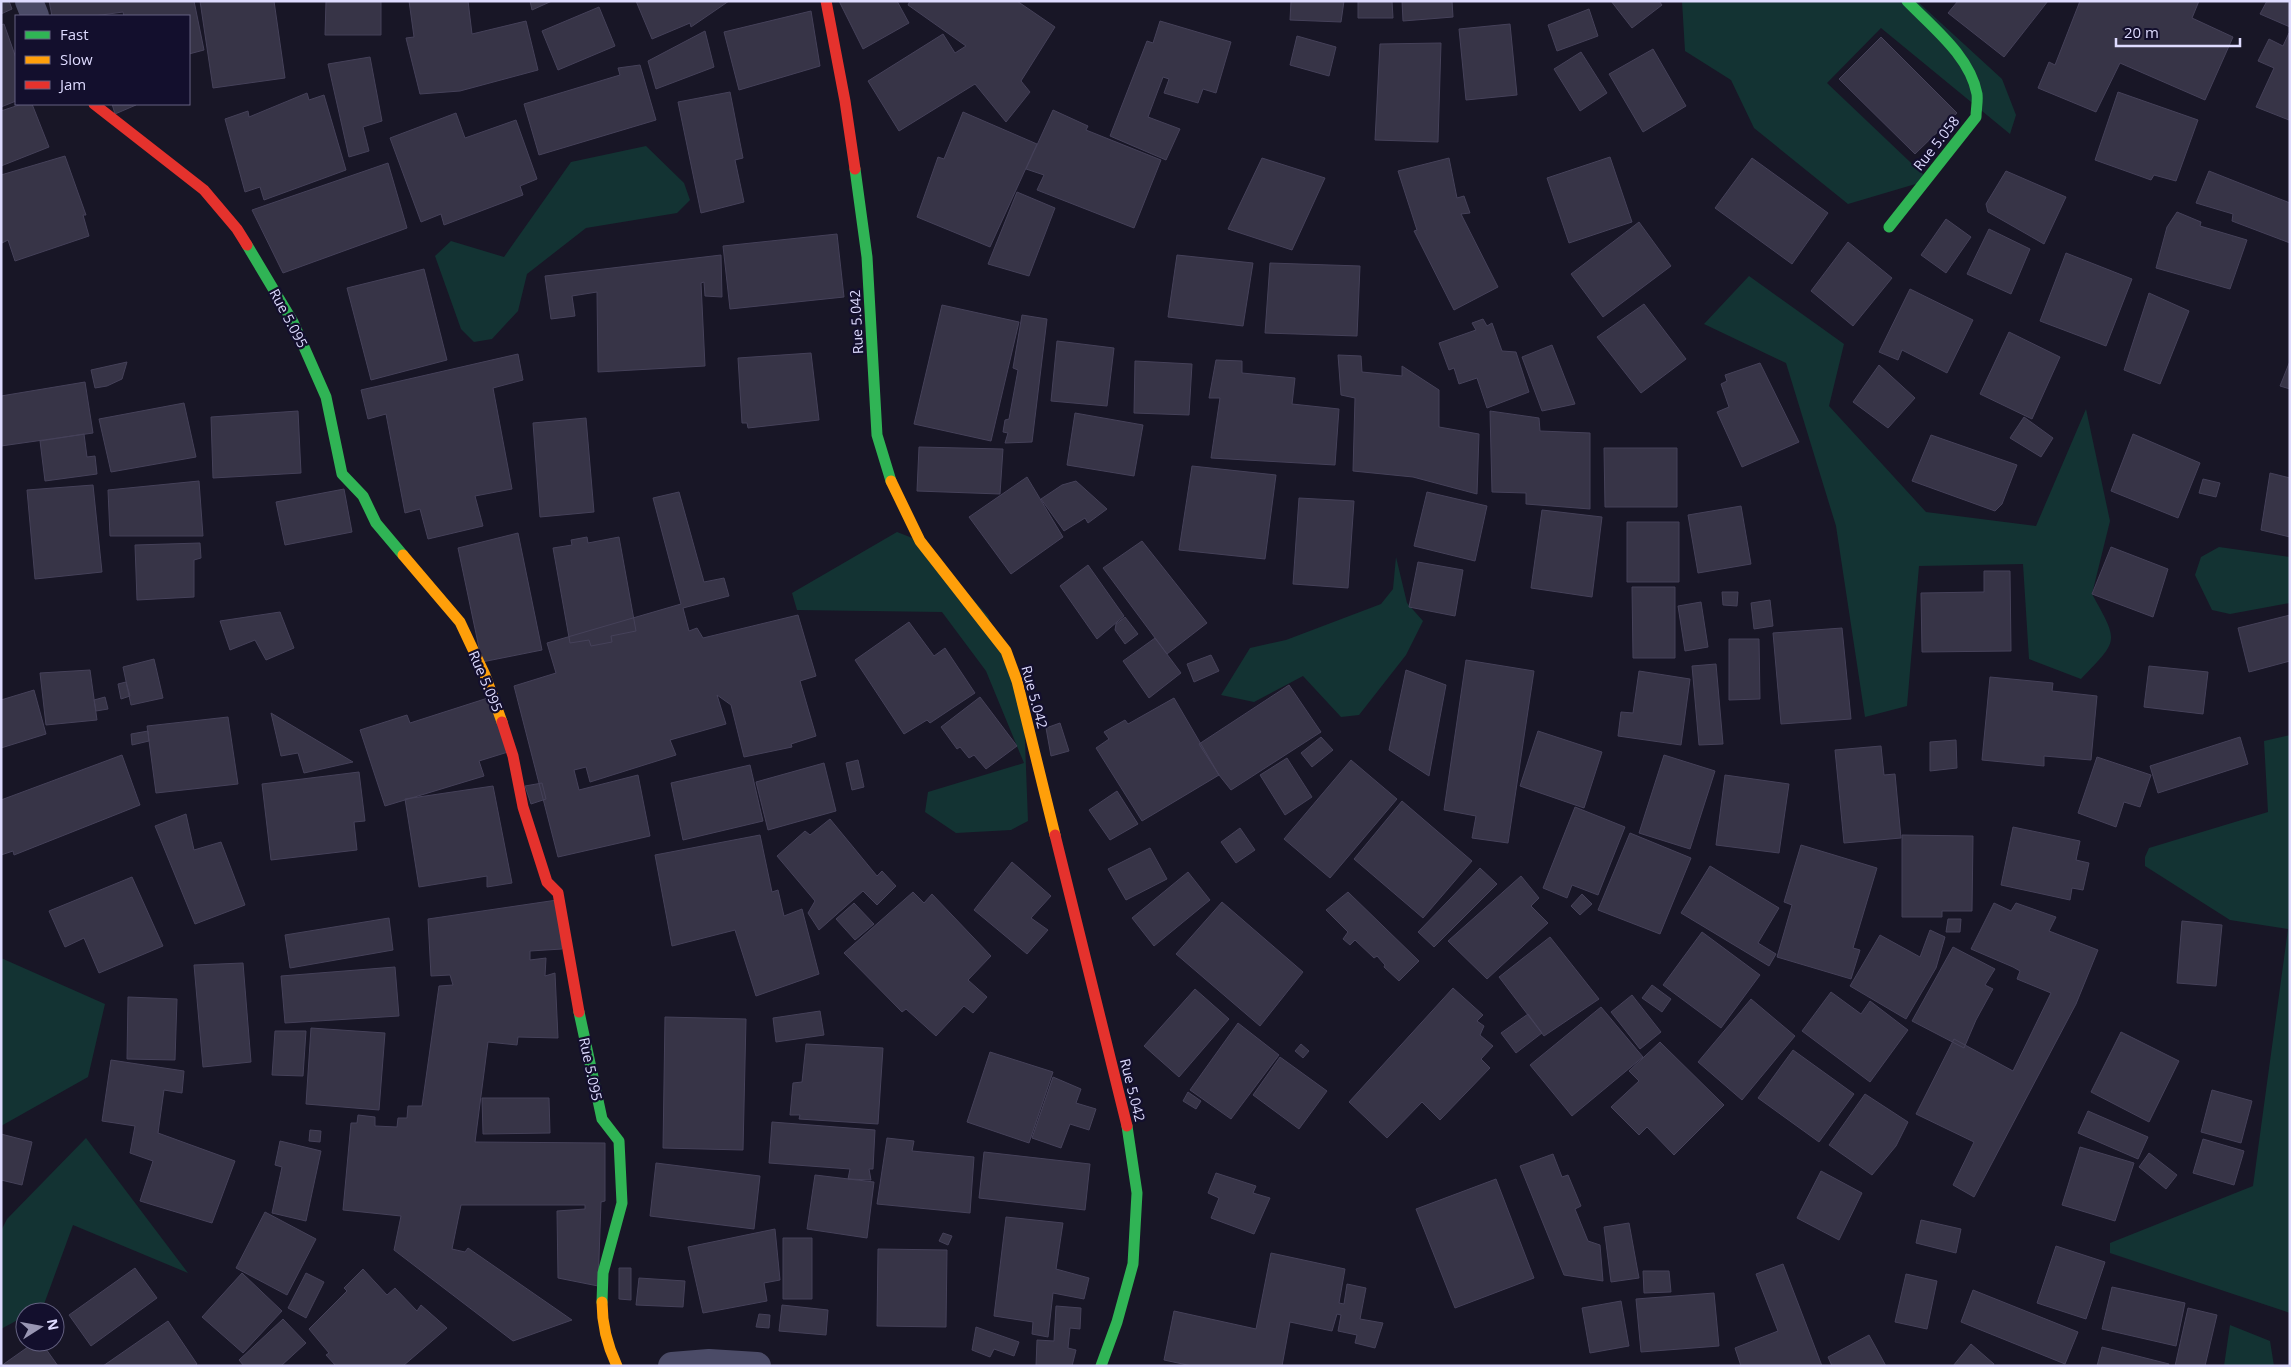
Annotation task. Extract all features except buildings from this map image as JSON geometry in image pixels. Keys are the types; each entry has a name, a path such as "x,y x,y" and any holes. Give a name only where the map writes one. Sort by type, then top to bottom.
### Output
{"street":[{"path":"29,1 35,15"},
{"name":"Rue 5.042","path":"826,1 845,101 867,258 877,435 892,484 920,541 993,632 1006,652 1017,681 1127,1123 1137,1193 1132,1264 1117,1322 1102,1366"},
{"name":"Rue 5.058","path":"1889,227 1976,117 1977,94 1970,73 1958,56 1908,1"},
{"name":"Rue 5.095","path":"95,105 204,190 237,229 293,322 315,368 326,397 342,474 363,496 376,523 460,622 485,675 513,756 523,807 548,882 558,893 575,996 602,1119 619,1141 622,1203 603,1273 602,1314 611,1353 617,1366"},
{"path":"672,1366 709,1363 757,1366"}],"green space":[{"path":"1682,1 1917,1 2002,79 2016,115 2010,134 1881,28 1827,83 1929,180 1848,204 1754,128 1731,80 1685,51"},
{"path":"646,146 684,183 690,200 677,213 586,228 527,274 518,311 492,339 474,342 461,329 435,256 451,241 504,257 571,162"},
{"path":"1749,276 1844,344 1829,406 1926,512 2036,526 2086,409 2110,521 2092,594 2107,622 2111,640 2103,656 2081,679 2029,659 2023,564 1919,566 1907,706 1865,717 1836,526 1786,363 1704,324"},
{"path":"897,532 920,541 988,616 1024,715 1028,821 1011,830 956,833 925,812 928,792 1024,763 986,671 942,612 797,610 792,593"},
{"path":"2219,547 2290,557 2290,603 2230,614 2212,610 2195,575 2201,557"},
{"path":"1396,557 1407,603 1423,621 1406,655 1359,715 1341,717 1303,676 1254,702 1221,695 1250,648 1286,640 1381,604 1393,589"},
{"path":"2290,735 2290,1313 2110,1253 2110,1243 2253,1186 2288,929 2230,920 2145,866 2145,857 2149,848 2268,812 2264,741"},
{"path":"1,958 105,1004 88,1077 1,1126"},
{"path":"86,1138 188,1273 73,1225 45,1302 15,1302 15,1321 1,1329 1,1231 7,1219"},
{"path":"2230,1325 2270,1341 2274,1366 2224,1366"}],"traffic: fast":[{"path":"1889,227 1976,117 1977,94 1967,67 1949,43 1907,1"},
{"path":"855,169 867,257 877,435 891,481"},
{"path":"247,245 293,322 326,397 342,474 363,496 376,523 403,555"},
{"path":"579,1012 602,1119 619,1141 622,1203 603,1273 602,1302"},
{"path":"1101,1366 1117,1322 1133,1264 1137,1193 1127,1126"}],"traffic: slow":[{"path":"891,481 920,541 1006,651 1017,681 1055,835"},
{"path":"403,555 460,622 485,675 502,722"},
{"path":"602,1302 606,1335 617,1366"}],"traffic: jam":[{"path":"826,1 845,101 855,169"},
{"path":"95,105 204,190 237,229 247,245"},
{"path":"502,722 513,756 523,807 547,882 558,893 579,1012"},
{"path":"1055,835 1127,1126"}]}
